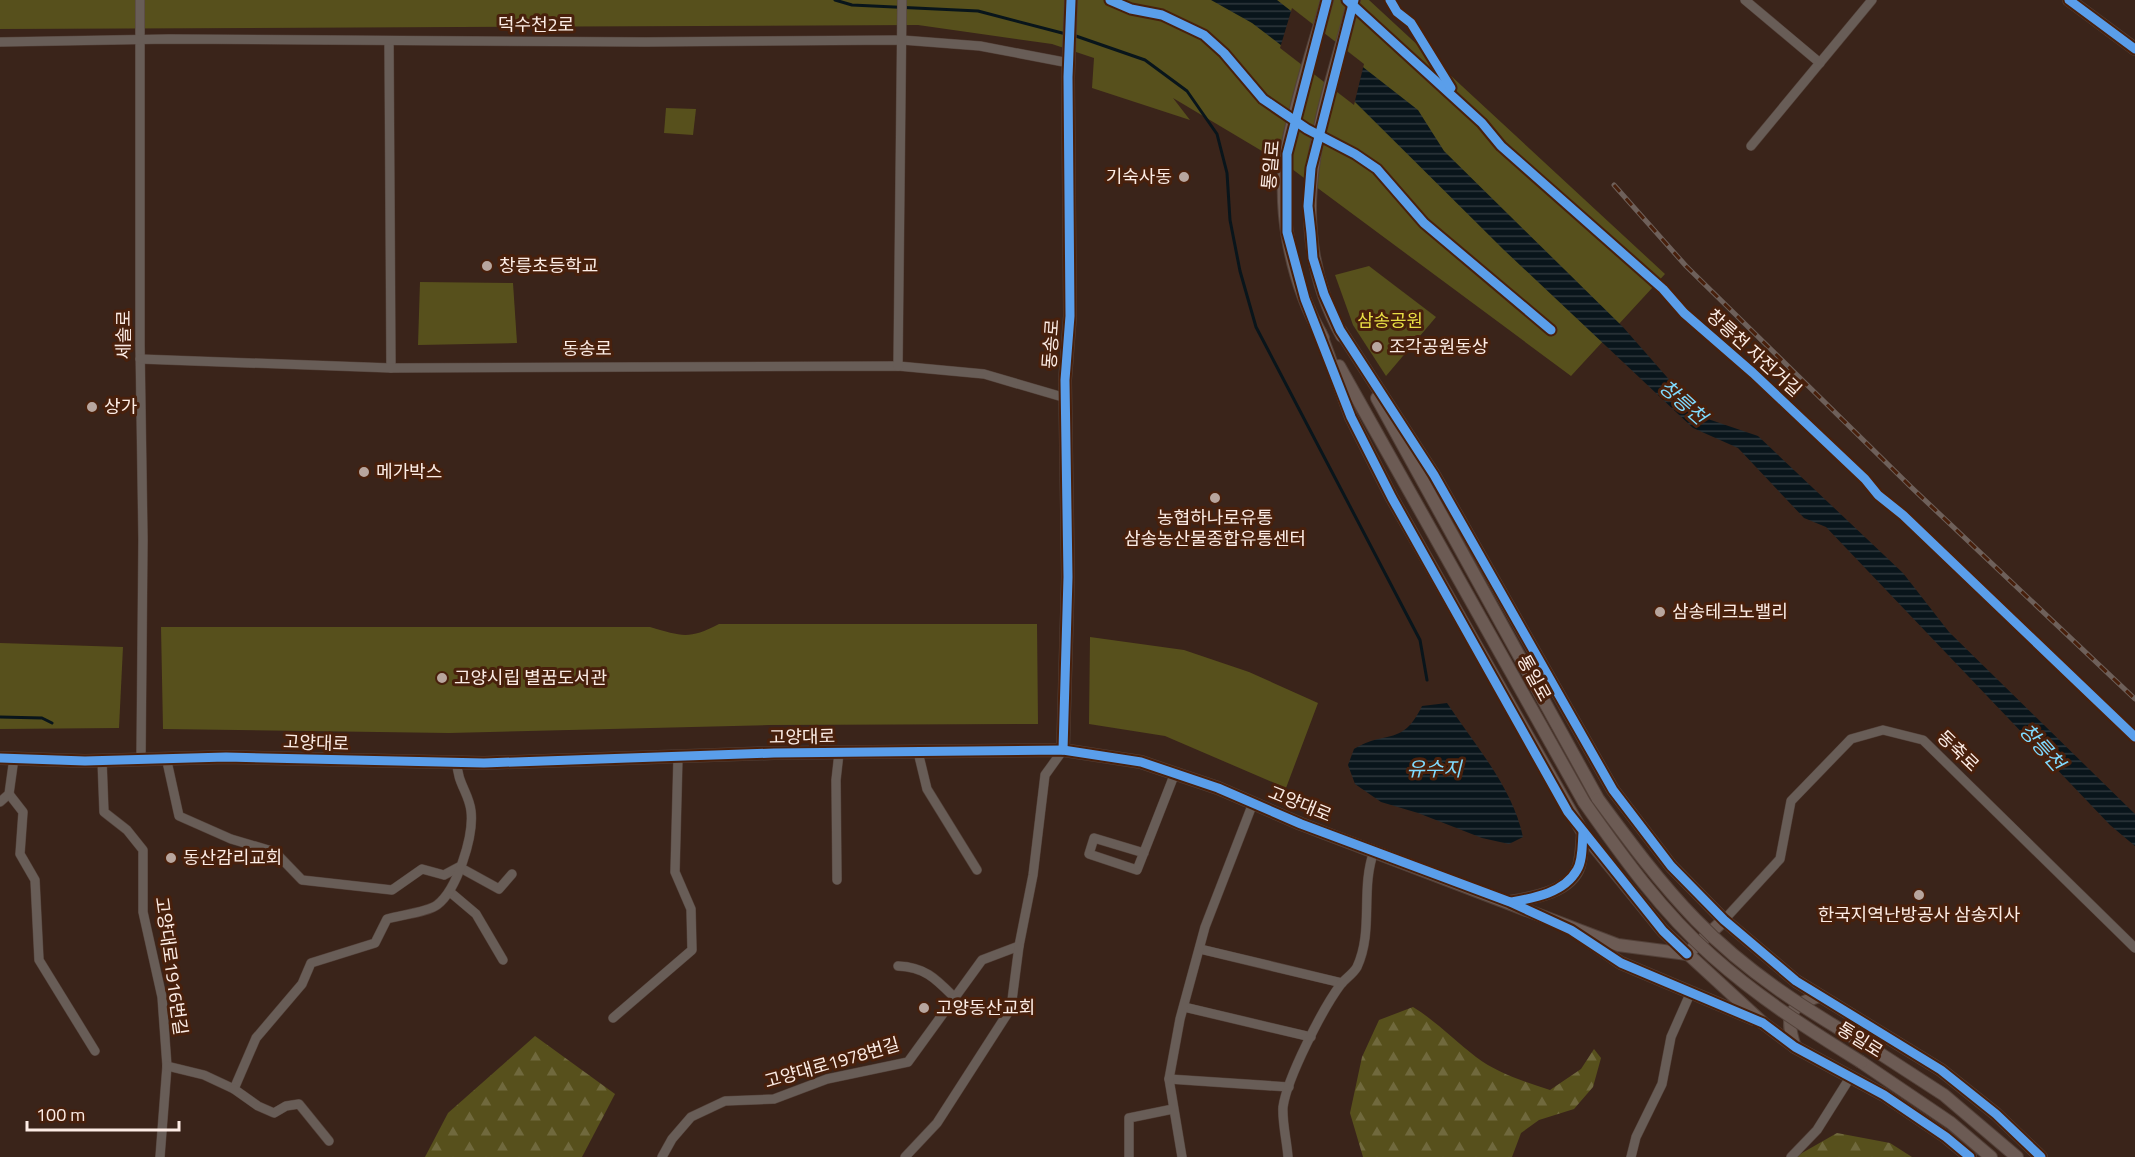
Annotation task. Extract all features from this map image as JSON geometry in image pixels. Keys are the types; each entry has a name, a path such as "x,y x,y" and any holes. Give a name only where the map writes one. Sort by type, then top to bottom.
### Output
{"main road":[{"name":"동송로","path":"1063,750 1064,647 1068,577 1066,398 1070,316 1071,0"},
{"name":"통일로","path":"1327,0 1289,138 1285,183 1287,232 1302,290 1320,332 1584,802 1617,850 1660,902 1711,956 1785,1014 1900,1087 1951,1123 1991,1157"},
{"name":"통일로","path":"1354,0 1314,153 1308,206 1313,258 1324,294 1340,330 1598,799 1670,892 1742,962 1821,1019 1944,1095 2017,1157"},
{"path":"2072,1 2135,49"},
{"path":"1340,330 1434,475 1613,790 1671,866 1724,920 1796,981 1941,1070 1996,1114 2041,1157"},
{"path":"1320,332 1351,417 1392,498 1582,833 1663,931 1763,1023 1795,1047 1851,1076 1902,1107 1970,1157"},
{"name":"고양대로","path":"0,759 102,760 166,757 457,762 1063,750 1141,762 1175,773 1510,902 1571,930 1618,945 1686,954"},
{"path":"1510,902 1541,897 1573,876 1578,869 1582,833"},
{"path":"1686,954 1724,920"},
{"path":"1571,930 1621,963 1763,1023"},
{"path":"1795,1047 1788,1026 1790,1018 1804,1000 1820,996"}],"street":[{"name":"세솔로","path":"140,0 140,359 143,539 141,757"},
{"path":"898,366 902,0"},
{"path":"1745,0 1820,63"},
{"path":"1751,146 1872,0"},
{"name":"덕수천2로","path":"0,42 902,40 980,46 1070,63"},
{"path":"389,41 391,368"},
{"name":"동송로","path":"140,359 391,368 898,366 984,374 1066,398"},
{"name":"동축로","path":"1724,920 1780,859 1791,801 1851,739 1883,730 1923,740 2135,948"},
{"path":"905,1157 937,1123 1011,1008 1019,946 1033,876 1045,775 1063,750"},
{"path":"918,752 927,789 977,870"},
{"path":"837,880 836,780 839,753"},
{"path":"166,757 179,816 231,838 275,852 302,880 392,890 422,869 444,875 459,867"},
{"path":"613,1018 692,951 691,909 675,872 678,757"},
{"path":"0,802 9,794 14,758"},
{"name":"고양대로1916번길","path":"102,760 104,812 127,830 143,850 143,912 162,997 167,1066 160,1157"},
{"path":"234,1089 256,1038 302,984 311,963 375,943 387,919 435,907 450,892 469,840 471,810 457,777 457,762"},
{"path":"1144,853 1094,838 1089,854 1137,870 1144,853 1175,773"},
{"path":"9,794 23,812 20,854 35,880 39,960 95,1051"},
{"path":"1182,1157 1169,1079 1184,1006 1200,949 1253,803"},
{"path":"1288,1157 1283,1108 1289,1087 1311,1037 1341,983 1356,969 1366,938 1365,886 1374,851"},
{"path":"459,867 499,889 512,874"},
{"path":"450,892 476,914 503,960"},
{"name":"고양대로1978번길","path":"662,1157 672,1139 692,1117 725,1101 774,1100 827,1079 876,1071 908,1062 982,960 1019,946"},
{"path":"1200,949 1341,983"},
{"path":"898,966 912,967 932,974 954,997"},
{"path":"1631,1157 1636,1137 1662,1084 1671,1037 1690,994"},
{"path":"1184,1006 1311,1037"},
{"path":"167,1066 204,1076 234,1089 258,1106 274,1113 286,1106 298,1104 329,1141"},
{"name":"통일로","path":"1791,1157 1817,1130 1851,1076"},
{"path":"1169,1079 1289,1087"},
{"path":"1129,1157 1129,1118 1173,1109"}],"green space":[{"path":"0,0 1369,0 1665,274 1571,376 1292,169 1173,98 1190,120 1092,88 1094,58 1052,44 918,25 0,29"},
{"path":"666,108 696,109 693,135 664,133"},
{"name":"삼송공원","path":"1369,266 1436,317 1386,376 1353,325 1335,275"},
{"path":"420,282 513,283 517,343 418,345"},
{"path":"719,624 1037,624 1038,724 769,725 449,733 163,729 161,627 650,627 685,635"},
{"path":"1090,637 1184,650 1249,672 1318,703 1286,788 1165,736 1089,724"},
{"path":"0,643 123,647 119,728 0,729"},
{"path":"1413,1007 1430,1018 1484,1063 1550,1090 1581,1069 1594,1049 1601,1058 1593,1087 1574,1109 1539,1120 1521,1133 1512,1157 1363,1157 1350,1113 1362,1057 1379,1020"},
{"path":"535,1036 615,1094 582,1157 425,1157 448,1113"},
{"path":"1837,1133 1890,1143 1912,1157 1795,1157"}],"water":[{"name":"창릉천","path":"1211,0 1277,0 1418,110 1444,151 1623,327 1702,417 1758,436 1903,573 1949,632 2135,814 2135,846 2110,825 1826,527 1804,518 1738,448 1693,428 1504,250 1354,101 1252,23"},
{"name":"유수지","path":"1447,703 1502,784 1511,801 1523,837 1509,844 1482,838 1418,813 1381,802 1355,784 1348,765 1354,749 1401,732 1415,719 1422,706"}],"pier":[{"path":"1292,8 1364,64 1354,105 1280,48"}],"waterway":[{"path":"835,0 852,5 978,11 1066,34"},
{"path":"1073,35 1145,60 1187,91 1217,134 1227,173 1230,220 1240,271 1256,327 1420,640 1427,680"},
{"path":"0,717 42,718 52,723"}],"railway":[{"path":"1614,185 1686,266 1911,487 2135,699"}],"cycle path":[{"path":"1063,750 1068,577 1065,380 1070,316 1068,77 1071,0"},
{"path":"1110,0 1131,9 1162,15 1204,35 1224,53 1263,99 1307,129 1355,154 1377,169 1424,223 1551,330"},
{"path":"1327,0 1287,154 1287,232 1305,299 1351,417 1392,498 1568,812 1663,931 1687,954"},
{"name":"창릉천 자전거길","path":"1347,0 1482,123 1501,146 1663,289 1684,313 1753,373 1865,479 1878,495 1903,515 2135,737"},
{"path":"1354,0 1311,168 1308,206 1313,258 1324,294 1340,330 1434,475 1613,790 1671,866 1724,920 1796,981 1941,1070 1996,1114 2041,1157"},
{"path":"1390,0 1397,12 1411,23 1451,88"},
{"path":"2069,0 2135,49"},
{"path":"0,758 85,761 226,757 484,763 774,753 1063,750 1141,762 1218,788 1301,824 1510,902 1571,930 1621,963 1763,1023 1795,1047 1884,1095 1946,1137 1970,1157"},
{"path":"1511,902 1548,893 1571,878 1580,862 1583,833"}],"place":[{"name":"기숙사동","path":"1184,177"},
{"name":"창릉초등학교","path":"487,266"},
{"name":"조각공원동상","path":"1377,347"},
{"name":"상가","path":"92,407"},
{"name":"메가박스","path":"364,472"},
{"name":"농협하나로유통 삼송농산물종합유통센터","path":"1215,498"},
{"name":"삼송테크노밸리","path":"1660,612"},
{"name":"고양시립 별꿈도서관","path":"442,678"},
{"name":"동산감리교회","path":"171,858"},
{"name":"한국지역난방공사 삼송지사","path":"1919,895"},
{"name":"고양동산교회","path":"924,1008"}]}
